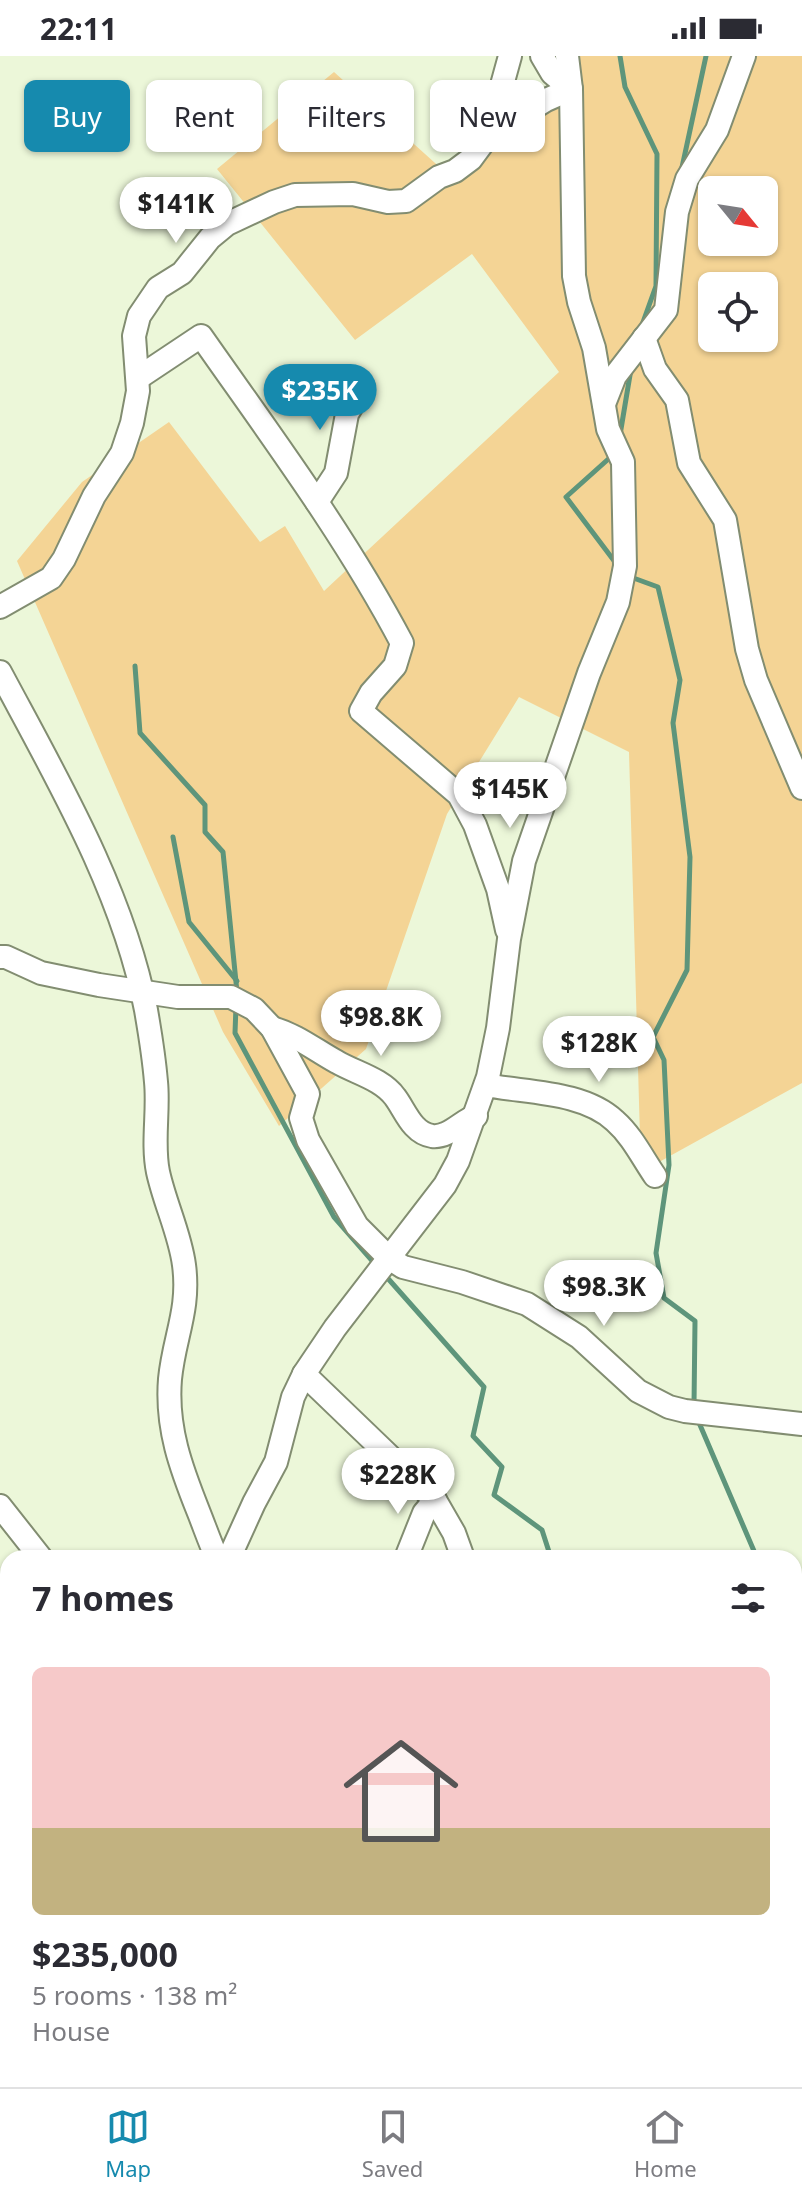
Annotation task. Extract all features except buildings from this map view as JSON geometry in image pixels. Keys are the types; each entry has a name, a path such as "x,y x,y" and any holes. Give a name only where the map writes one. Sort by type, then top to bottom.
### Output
{"street":[{"path":"503,80 510,56"},
{"path":"542,56 552,73 571,89"},
{"path":"233,1550 276,1462 293,1397 304,1374 335,1328 445,1185 458,1161 486,1085 524,861 564,740 623,585 623,462 608,429 594,348 574,276 571,89 567,56"},
{"path":"604,406 615,376 666,310 677,212 687,179 717,130 744,56"},
{"path":"545,101 571,89"},
{"path":"0,607 51,578 64,559 94,496 122,453 132,423 138,378 134,336 139,316 158,288 182,273 210,238 227,224 295,195 353,194 388,202 406,201 439,177 455,171 476,152"},
{"path":"138,378 201,336 368,579 402,643 395,666 371,693 361,711 459,795 475,825 498,889 509,939"},
{"path":"644,338 655,369 677,400 689,463 725,520 747,649 756,680 802,788"},
{"path":"317,502 336,473 347,414 363,387"},
{"path":"0,672 77,819 128,942 140,989 156,1082 158,1169 184,1261 186,1282 184,1314 170,1376 173,1438 181,1470 214,1550"},
{"path":"0,957 41,973 99,985 178,997 231,997 254,1009 272,1028 308,1094 301,1118 308,1140 357,1226 389,1258 403,1267 462,1282 527,1304 579,1337 638,1391 669,1407 802,1424"},
{"path":"272,1028 288,1032 334,1061 377,1081 394,1095 416,1128 432,1136 450,1132 476,1116"},
{"path":"486,1085 592,1106 613,1119 630,1137 655,1176"},
{"path":"304,1374 435,1500 460,1550"},
{"path":"409,1550 424,1513 435,1500"},
{"path":"0,1506 35,1550"}],"shaded area":[{"path":"550,56 802,56 802,1083 641,1172 629,752 519,697 447,814 366,1049 279,1126 223,1032 17,561 82,482 169,422 260,542 285,526 324,591 559,372 472,254 355,340 217,169 238,152 262,152 262,132 278,118 278,152 414,152 414,144 445,172 474,152 545,152 545,103 566,88"},
{"path":"334,72 343,80 324,80"}],"waterway":[{"path":"620,56 625,87 657,154 656,286 642,325"},
{"path":"681,172 706,56"},
{"path":"620,435 631,369"},
{"path":"614,454 566,497 618,566"},
{"path":"628,576 658,587 680,680 673,723 690,857 687,970 653,1037 664,1060 669,1165 656,1253 664,1298 695,1321 694,1405"},
{"path":"135,666 140,733 205,805 205,832 223,852 237,992"},
{"path":"173,837 189,922 237,981"},
{"path":"236,1006 235,1033 334,1217 375,1264"},
{"path":"384,1274 484,1387 473,1436 502,1467 494,1495 542,1530 548,1550"},
{"path":"697,1418 754,1550"}]}
